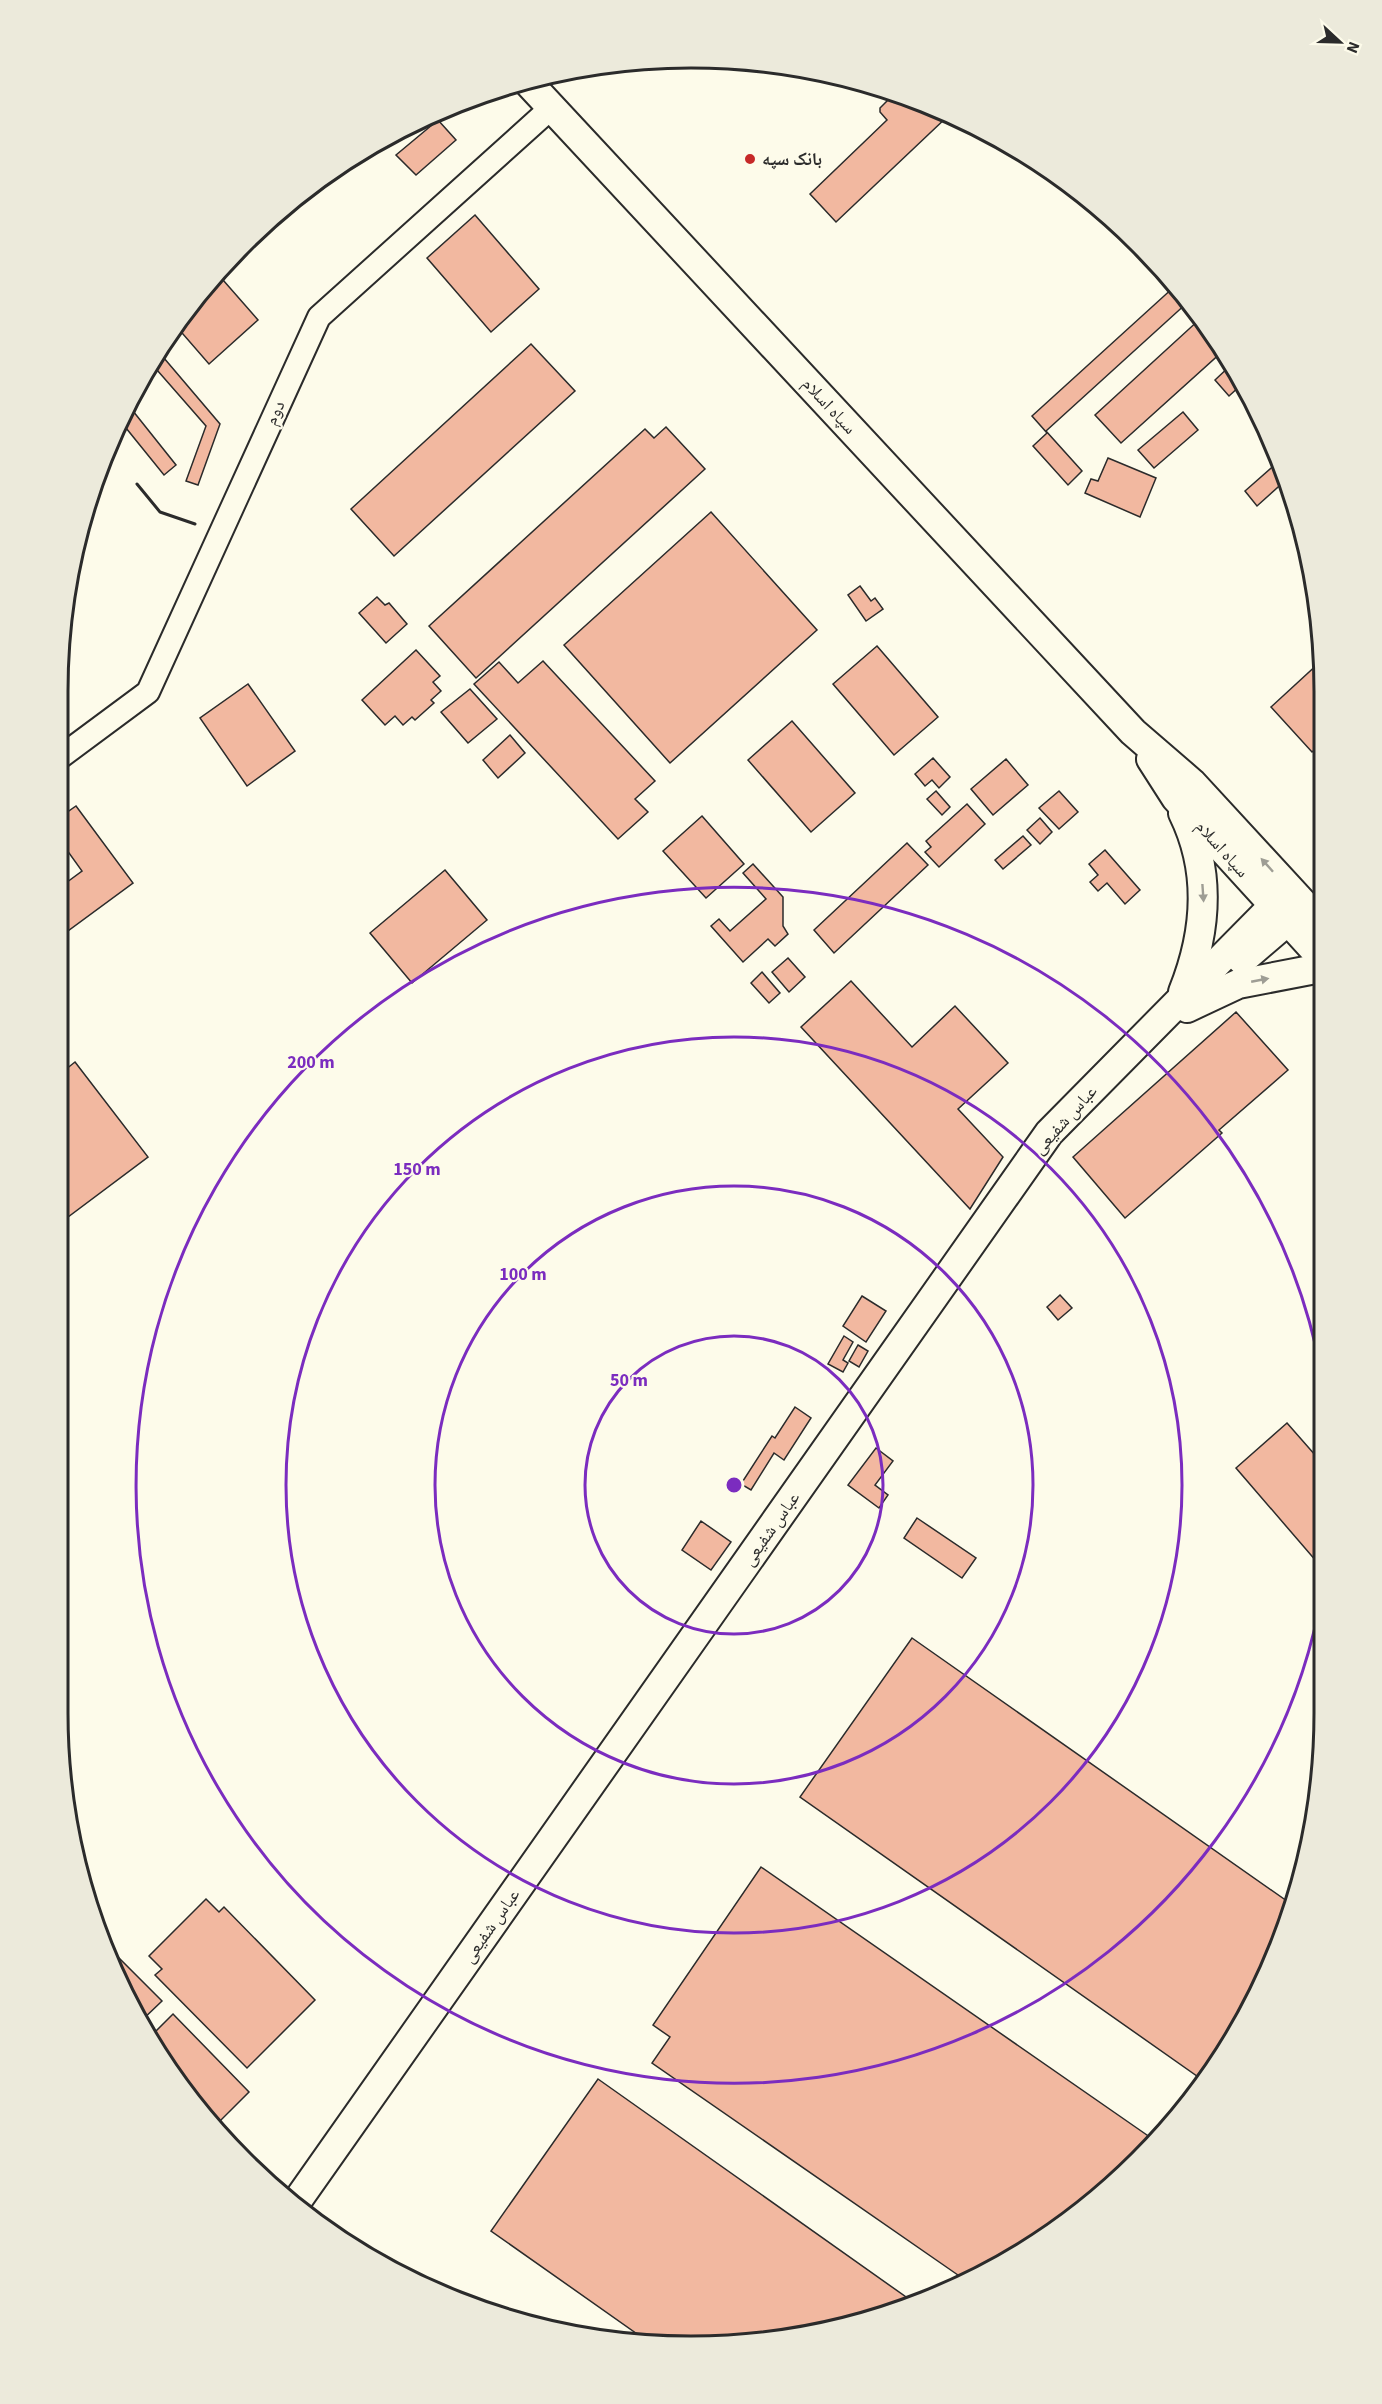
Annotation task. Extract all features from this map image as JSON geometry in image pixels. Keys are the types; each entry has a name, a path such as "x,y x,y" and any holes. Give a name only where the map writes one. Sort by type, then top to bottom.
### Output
{"main road":[{"name":"سپاه اسلام","path":"533,88 1133,732 1192,783 1295,909 1315,946"},
{"name":"سپاه اسلام","path":"1133,732 1176,798 1295,909"},
{"path":"1176,798 1192,831 1204,894 1203,924 1183,1004"},
{"name":"عباس شفیعی","path":"300,2198 1049,1133 1183,1004 1295,909"},
{"path":"1183,1004 1238,984 1315,969"},
{"name":"عباس شفیعی","path":"312,2209 1057,1140 1183,1004"}],"lane":[{"name":"دوم","path":"67,752 148,692 319,317 551,108"}],"building":[{"path":"888,100 943,121 836,222 810,194 887,120 880,112 880,108"},
{"path":"439,121 456,140 416,175 396,155"},
{"path":"475,215 539,289 491,332 427,258"},
{"path":"223,279 258,320 209,364 182,332"},
{"path":"1169,291 1183,307 1046,431 1082,471 1068,485 1033,446 1047,433 1032,416"},
{"path":"1195,324 1217,357 1121,443 1095,415"},
{"path":"531,344 575,391 394,556 351,509"},
{"path":"164,358 220,424 198,485 186,481 206,426 157,370"},
{"path":"1225,370 1236,389 1229,396 1215,380"},
{"path":"134,412 176,465 164,475 126,428"},
{"path":"1183,412 1198,430 1154,468 1138,450"},
{"path":"666,427 705,469 476,678 429,626 645,429 654,438"},
{"path":"1108,458 1156,478 1140,517 1085,493 1091,479 1098,481"},
{"path":"1272,467 1279,486 1257,506 1245,491"},
{"path":"711,512 817,630 670,763 564,645"},
{"path":"860,586 871,601 875,598 883,609 866,621 848,595"},
{"path":"377,597 385,605 389,603 407,624 386,643 359,613"},
{"path":"877,646 938,717 894,755 833,684"},
{"path":"416,650 440,676 433,682 441,691 431,700 434,703 415,720 412,717 403,725 395,716 385,725 362,700"},
{"path":"543,661 655,781 635,799 648,812 618,839 474,684 499,662 518,683"},
{"path":"1314,668 1315,749 1312,752 1271,707"},
{"path":"248,684 295,751 247,786 200,718"},
{"path":"470,689 497,719 468,743 441,712"},
{"path":"792,721 855,793 811,832 748,760"},
{"path":"510,735 525,753 498,778 483,760"},
{"path":"933,758 950,777 939,788 932,780 925,786 915,774"},
{"path":"1006,759 1028,785 993,815 971,789"},
{"path":"936,791 950,807 942,815 927,799"},
{"path":"1059,791 1078,812 1059,829 1039,808"},
{"path":"967,804 985,824 939,867 925,852 931,847 926,841"},
{"path":"76,806 133,883 67,932 67,882 82,871 67,850 67,812"},
{"path":"702,816 744,864 706,898 663,851"},
{"path":"1040,818 1052,832 1040,844 1027,830"},
{"path":"1023,836 1031,845 1003,869 995,860"},
{"path":"907,843 928,865 834,953 814,930"},
{"path":"1105,850 1140,890 1125,904 1107,883 1098,891 1090,882 1098,875 1089,864"},
{"path":"753,864 783,897 783,926 788,934 775,946 768,939 743,962 711,926 719,919 730,931 766,899 743,873"},
{"path":"445,870 487,920 412,983 370,933"},
{"path":"788,958 805,977 789,992 772,972"},
{"path":"762,972 780,993 769,1003 751,983"},
{"path":"851,981 912,1047 955,1006 1008,1063 958,1109 1003,1157 970,1209 801,1027"},
{"path":"1236,1012 1288,1070 1219,1130 1222,1133 1125,1218 1073,1157"},
{"path":"75,1062 148,1157 67,1218 67,1068"},
{"path":"1060,1295 1072,1308 1058,1320 1047,1307"},
{"path":"862,1296 886,1311 866,1342 843,1326"},
{"path":"844,1336 853,1342 843,1360 848,1363 843,1372 828,1364"},
{"path":"858,1345 868,1351 859,1367 849,1361"},
{"path":"795,1407 811,1418 784,1460 774,1453 751,1490 741,1484 772,1436 775,1438"},
{"path":"1287,1423 1315,1455 1315,1560 1236,1468"},
{"path":"876,1448 893,1461 875,1485 888,1495 879,1508 848,1485"},
{"path":"917,1518 976,1558 962,1578 904,1538"},
{"path":"701,1521 731,1542 711,1570 682,1550"},
{"path":"912,1638 1285,1900 1267,1952 1250,1989 1231,2025 1197,2076 800,1797"},
{"path":"761,1867 1149,2136 1102,2182 1071,2208 1003,2253 959,2276 652,2063 670,2037 653,2025"},
{"path":"206,1899 219,1912 224,1907 315,2000 247,2068 155,1975 162,1969 149,1956"},
{"path":"117,1956 162,2001 146,2016"},
{"path":"173,2014 249,2092 220,2121 196,2093 155,2032"},
{"path":"598,2079 907,2297 813,2325 772,2331 691,2336 637,2334 491,2231"}],"wall":[{"path":"137,484 160,512 195,524"}],"place":[{"name":"بانک سپه","path":"750,159"}]}
